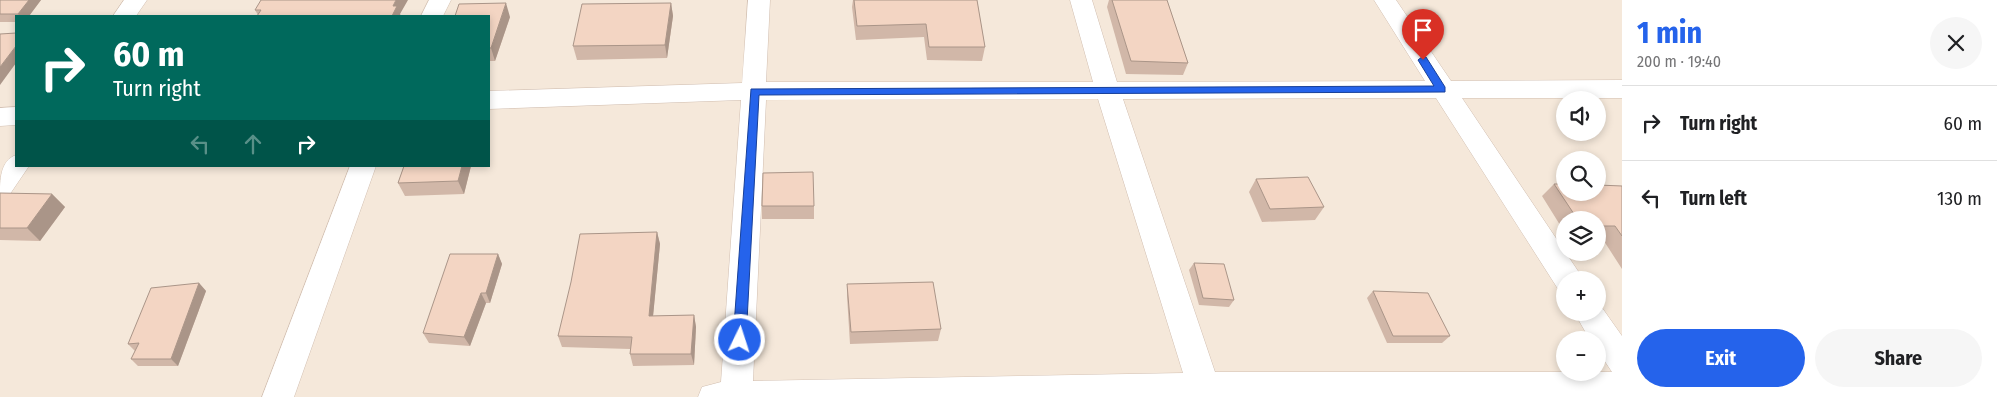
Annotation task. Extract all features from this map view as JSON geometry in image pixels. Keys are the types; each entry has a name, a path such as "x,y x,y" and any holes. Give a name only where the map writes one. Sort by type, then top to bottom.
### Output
{"street":[{"path":"125,15 136,0"},
{"path":"432,15 440,0"},
{"path":"759,0 754,91 729,397 1622,387"},
{"path":"1081,0 1107,89 1206,392"},
{"path":"1385,0 1442,90 1562,271"},
{"path":"490,100 754,91 1107,89 1622,90"},
{"path":"0,117 15,116"},
{"path":"0,187 15,166"},
{"path":"278,397 363,167"},
{"path":"1595,321 1622,362"}],"shaded area":[{"path":"0,0 1622,0 1622,397 0,397"}],"building":[{"path":"0,0 29,0 18,14 0,14"},
{"path":"261,0 396,0 393,6 397,6 392,15 258,15 261,10 255,10"},
{"path":"854,0 977,0 985,47 929,47 926,24 857,26"},
{"path":"1112,0 1167,0 1188,63 1131,61"},
{"path":"506,3 491,48 490,15 455,15 459,4"},
{"path":"671,3 665,45 573,46 582,4"},
{"path":"15,33 15,47 0,67 0,34"},
{"path":"404,167 462,167 458,181 398,183"},
{"path":"813,172 814,206 762,206 763,173"},
{"path":"1308,177 1324,207 1270,209 1256,179"},
{"path":"1606,185 1622,186 1622,236 1615,226 1606,226 1606,211 1572,211 1565,201 1606,201"},
{"path":"0,193 52,194 27,228 0,228"},
{"path":"657,232 649,316 694,315 691,354 630,354 632,337 558,336 580,234"},
{"path":"450,254 498,254 486,293 481,293 464,337 423,333"},
{"path":"1194,263 1224,264 1234,300 1203,298"},
{"path":"933,282 941,329 851,332 847,284"},
{"path":"199,283 171,359 131,359 139,343 128,344 151,288"},
{"path":"1373,291 1428,293 1450,336 1393,336"}],"route":[{"path":"740,340 754,91 1442,90 1423,60"}]}
